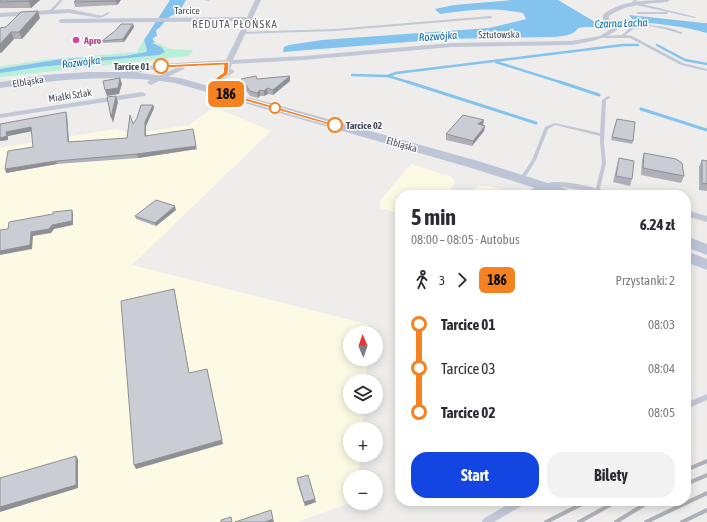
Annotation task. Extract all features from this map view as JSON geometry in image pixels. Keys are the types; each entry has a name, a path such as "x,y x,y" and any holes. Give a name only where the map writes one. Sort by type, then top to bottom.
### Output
{"main road":[{"name":"Elbląska","path":"0,85 68,75 127,73 162,77 522,178 537,190"},
{"name":"Elbląska","path":"0,91 73,81 120,80 151,83 194,93 534,190"},
{"path":"691,243 707,250"},
{"path":"691,258 707,265"}],"street":[{"path":"226,74 227,63 250,19 258,0"},
{"path":"602,37 615,29 606,19 606,15 610,11 637,2 667,0"},
{"name":"Tarcice","path":"0,15 47,14 77,11 124,20"},
{"name":"Tarcice","path":"61,21 250,19"},
{"name":"Sztutowska","path":"127,73 160,66 252,62 451,45 571,43 602,37"},
{"name":"Sztutowska","path":"212,90 218,78 251,64 252,62"},
{"name":"Sztutowska","path":"151,83 182,68 200,65"},
{"name":"Miałki Szlak","path":"0,116 142,94"},
{"name":"Elbląska","path":"541,190 564,183 590,190"},
{"path":"691,214 707,219"}],"lane":[{"path":"47,14 62,0"},
{"path":"204,0 209,0"},
{"path":"637,2 695,17"},
{"path":"638,13 673,12"},
{"path":"102,16 109,13"},
{"path":"242,33 307,32 491,17"},
{"path":"623,35 630,29 645,26 681,33"},
{"path":"602,37 609,38 623,35 631,37 682,64 707,70"},
{"path":"597,190 604,163 602,135 604,100 609,97"},
{"path":"522,178 534,160 546,128 555,124 602,135"},
{"path":"691,404 707,397"},
{"path":"486,522 513,506"}],"shaded area":[{"path":"214,107 271,131 132,265 370,325 343,326 343,366 367,366 366,374 343,374 343,414 363,414 363,422 343,422 343,462 359,462 359,470 343,470 343,506 297,522 0,522 0,148 116,129 132,134 189,125"},
{"path":"411,164 452,177 455,182 451,190 395,190 394,212 380,208 380,201"},
{"path":"478,186 490,186 502,190 473,190"}],"green space":[{"path":"144,40 147,50 146,52 125,56 61,59 0,69 0,67 3,66 43,60 137,52"},
{"path":"155,42 170,49 193,51 188,56 0,77 0,73 40,67 159,55 161,47 152,43"}],"water":[{"name":"Rozwójka","path":"170,0 186,0 178,14 171,16 156,30 157,36 153,38 155,42 152,43 161,47 165,52 159,55 40,67 0,73 0,69 61,59 125,56 146,52 147,50 144,40"},
{"name":"Czarna Łacha","path":"512,0 558,0 595,22 632,19 629,15 707,23 707,33 669,25 625,23 599,27 578,28 571,34 554,37 445,39 283,52 284,47 289,45 322,40 489,28 526,19 523,13 512,11 482,10 440,14 435,9 454,5"}],"building":[{"path":"0,0 31,0 0,2"},
{"path":"76,0 116,0 116,1 74,2"},
{"path":"38,11 19,32 11,32 0,44 0,28 6,27 21,12"},
{"path":"121,24 133,24 123,39 102,41 115,31"},
{"path":"256,76 257,79 290,76 273,90 267,88 264,91 260,90 257,93 250,91 241,79"},
{"path":"120,78 118,88 105,90 103,81"},
{"path":"116,96 111,117 107,97"},
{"path":"141,105 153,105 145,122 145,136 193,129 196,146 137,154 56,161 5,169 8,151 33,147 31,127 6,132 7,136 0,138 0,124 66,112 68,142 127,138 130,115 133,124 137,118"},
{"path":"463,115 484,120 478,124 485,126 473,141 446,134"},
{"path":"617,119 635,122 633,141 612,137"},
{"path":"644,153 676,159 682,163 684,176 643,168"},
{"path":"619,158 634,161 632,179 616,176"},
{"path":"702,160 707,161 707,184 702,183"},
{"path":"156,200 175,206 155,223 135,216"},
{"path":"72,210 72,221 52,225 49,229 31,232 30,245 0,251 0,230 8,229 9,222 53,214 53,212"},
{"path":"174,289 189,373 207,369 222,440 134,465 121,301"},
{"path":"76,456 76,485 0,507 0,478"},
{"path":"308,475 315,499 304,502 297,478"},
{"path":"271,510 273,519 265,522 235,522"},
{"path":"231,517 232,522 221,522 221,520"}],"waterway":[{"path":"388,76 396,73 623,45 638,45"},
{"path":"657,45 685,60 707,64"},
{"path":"496,62 563,83"},
{"path":"352,75 388,76"},
{"path":"388,76 411,83"},
{"path":"408,82 536,123"},
{"path":"563,83 599,95"},
{"path":"641,109 707,130"}],"railway":[{"path":"691,468 707,461"},
{"path":"691,482 707,475"},
{"path":"691,501 707,493"},
{"path":"546,522 578,506"},
{"path":"579,522 608,506"},
{"path":"616,522 642,506"},
{"path":"646,522 680,506"},
{"path":"682,522 707,510"}],"bus line":[{"name":"186","path":"161,66 227,63 226,74 218,78 212,90 335,125"}],"place":[{"name":"Apro","path":"76,40"},
{"name":"Tarcice 01","path":"161,66"},
{"name":"Tarcice 02","path":"335,125"}],"district":[{"name":"REDUTA PŁOŃSKA","path":"235,24"}]}
